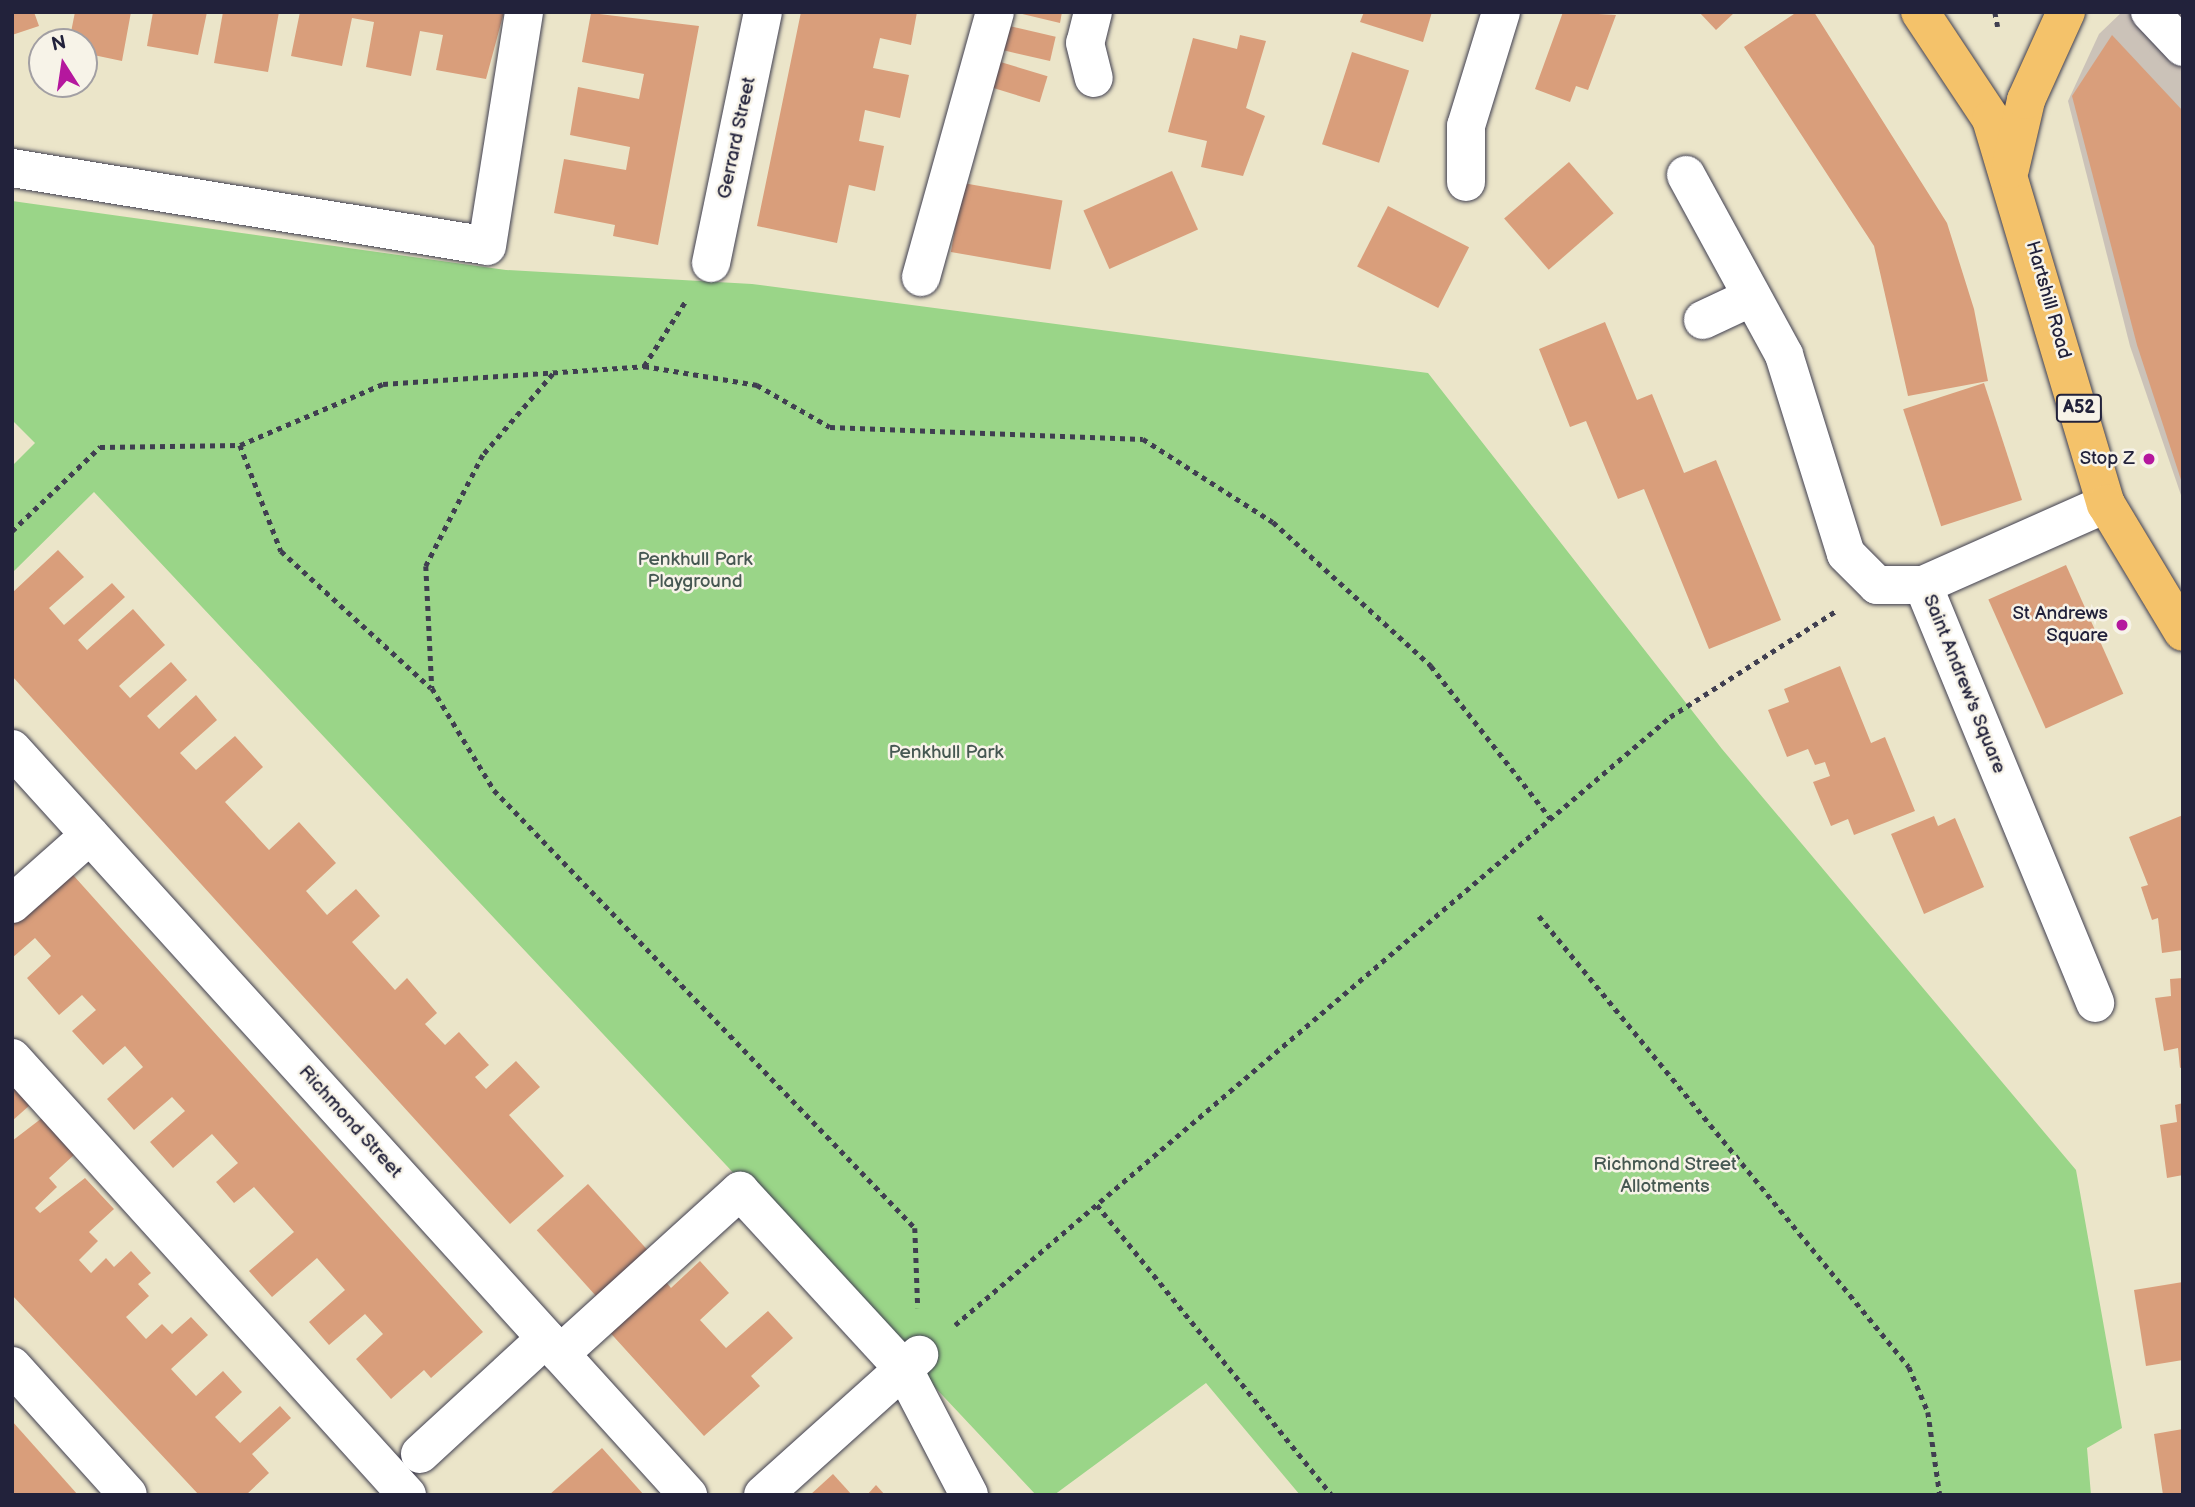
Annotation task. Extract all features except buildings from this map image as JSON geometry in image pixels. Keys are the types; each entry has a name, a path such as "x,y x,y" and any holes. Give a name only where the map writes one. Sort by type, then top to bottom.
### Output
{"main road":[{"name":"Hartshill Road","path":"1920,12 1958,62 2010,169 2106,504 2183,632"},
{"name":"A52","path":"2010,169 2026,100 2066,12"}],"street":[{"path":"12,168 487,246 524,12"},
{"name":"Gerrard Street","path":"710,263 763,12"},
{"path":"921,277 995,12"},
{"path":"1093,12 1086,43 1094,78"},
{"path":"1466,182 1466,126 1501,12"},
{"path":"2150,12 2183,47"},
{"path":"1686,175 1784,355 1846,554 1877,585"},
{"path":"1703,320 1752,297"},
{"path":"1923,584 2106,504"},
{"name":"Saint Andrew's Square","path":"1877,585 1923,584 2095,1003"},
{"name":"Richmond Street","path":"12,749 688,1495"},
{"path":"12,904 90,835"},
{"path":"12,1058 407,1495"},
{"path":"420,1454 740,1191 911,1362 969,1495"},
{"path":"764,1495 911,1362"},
{"path":"12,1366 128,1495"}],"path":[{"path":"1995,12 1998,27"},
{"path":"644,366 710,263"},
{"path":"12,531 100,447 240,445 383,384 644,366 757,385 830,427 1143,439 1273,522 1432,666 1551,819"},
{"path":"432,688 426,566 483,455 553,374"},
{"path":"240,445 281,551 432,688 494,790 915,1228 911,1362"},
{"path":"911,1362 1670,717 1877,585"},
{"path":"1539,916 1909,1367 1928,1412 1940,1495"},
{"path":"1097,1205 1332,1495"}],"shaded area":[{"path":"2122,12 2183,12 2183,501 2130,346 2068,101 2099,34"}],"green space":[{"name":"Penkhull Park","path":"12,201 506,270 752,284 1428,373 1722,749 2076,1170 2122,1428 2087,1448 2091,1495 1300,1495 1206,1383 1054,1495 1036,1495 94,492 12,573 12,466 35,443 12,420"}],"place":[{"name":"Stop Z","path":"2149,459"},
{"name":"St Andrews Square","path":"2122,625"}],"park label":[{"name":"Penkhull Park Playground","path":"695,571"},
{"name":"Richmond Street Allotments","path":"1665,1176"}]}
